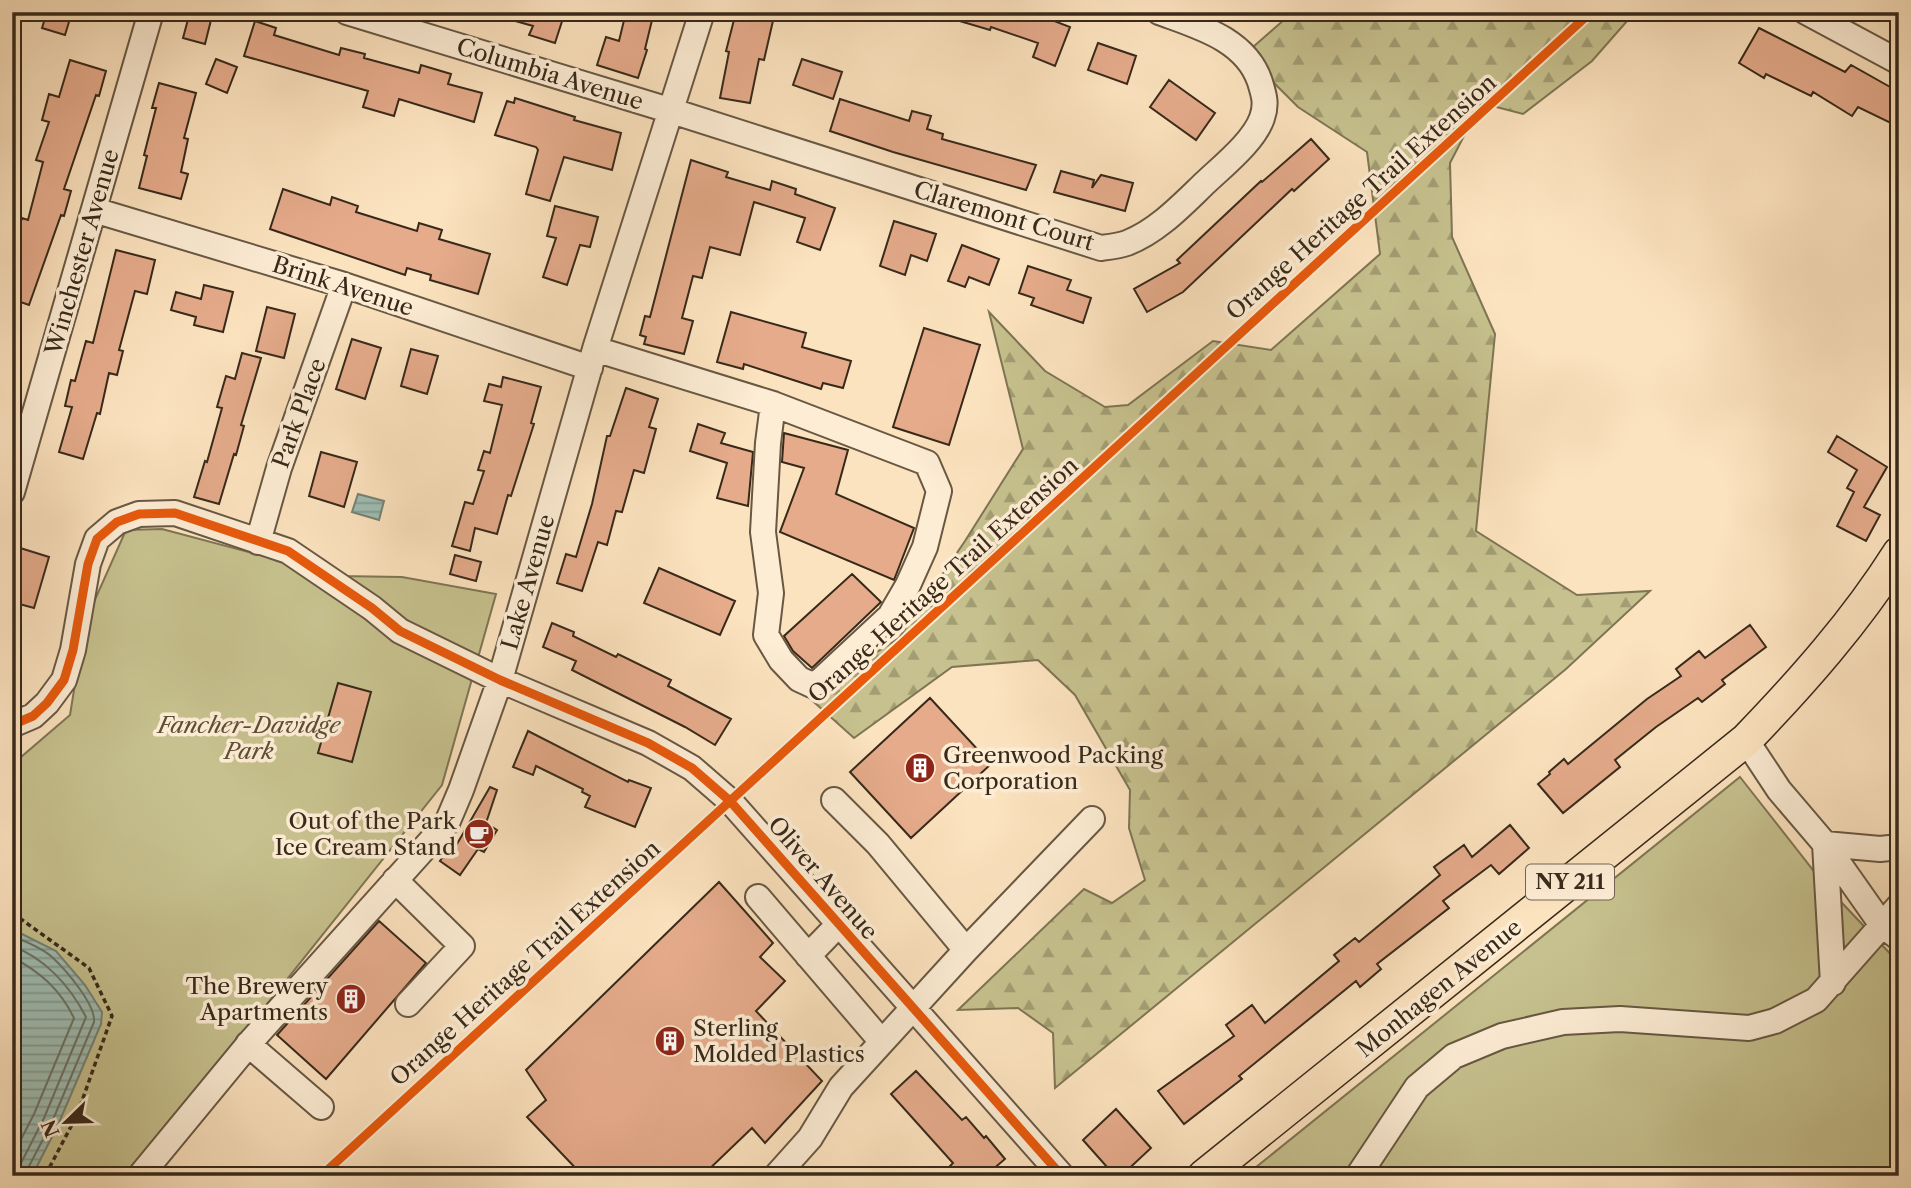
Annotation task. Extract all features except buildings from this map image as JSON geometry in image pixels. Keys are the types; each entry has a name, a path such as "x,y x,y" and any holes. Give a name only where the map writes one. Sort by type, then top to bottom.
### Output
{"main road":[{"name":"Monhagen Avenue","path":"1204,1176 1746,740 1889,583 1899,552"}],"street":[{"name":"Winchester Avenue","path":"12,492 22,422 94,210 151,12"},
{"name":"Columbia Avenue","path":"347,12 672,111"},
{"name":"Lake Avenue","path":"140,1176 248,1045 447,823 500,680 592,358 702,12"},
{"name":"Claremont Court","path":"672,111 1101,248 1126,244 1173,214 1240,150 1262,120 1266,100 1257,72 1240,49 1204,28 1159,12"},
{"path":"1806,12 1899,62"},
{"name":"Brink Avenue","path":"94,210 592,358 773,404 927,463 939,491 925,547 908,585 890,616 820,681 808,685 781,660 766,635 771,593 763,532 773,404"},
{"name":"Park Place","path":"258,542 279,468 344,285"},
{"name":"Oliver Avenue","path":"12,725 33,716 47,703 64,680 73,650 88,564 97,540 117,522 139,514 175,513 288,551 372,608 400,631 500,680 648,743 692,768 730,801 1062,1176"},
{"path":"1746,740 1779,790 1825,844 1890,931"},
{"path":"834,800 878,844 966,950"},
{"path":"776,1176 810,1138 841,1087 966,950 1093,819"},
{"path":"1825,844 1880,849 1899,847"},
{"path":"1825,844 1833,983"},
{"path":"395,880 462,946 408,1004"},
{"path":"758,897 882,1042"},
{"path":"1358,1176 1417,1087 1454,1056 1502,1036 1563,1022 1620,1019 1749,1028 1775,1021 1816,1000 1890,931 1899,906"},
{"path":"808,956 838,925"},
{"path":"248,1045 321,1107"}],"path":[{"path":"12,915 19,917 89,968 112,1016 77,1115 46,1176"}],"green space":[{"path":"1293,12 1635,12 1592,61 1523,114 1481,103 1450,163 1452,237 1495,334 1476,531 1577,595 1650,591 1566,669 1055,1088 1053,1033 1018,1008 958,1010 1084,889 1112,903 1145,880 1129,828 1130,790 1075,695 1038,660 952,667 854,738 807,696 899,638 1023,449 989,312 1045,371 1105,407 1128,405 1213,341 1271,350 1380,254 1367,152 1298,107 1245,54"},
{"name":"Fancher-Davidge Park","path":"162,529 339,576 402,577 496,594 442,785 130,1176 12,1176 12,758 21,757 70,715 85,622 126,530"},
{"path":"1740,777 1824,884 1899,963 1899,1176 1245,1176"}],"water":[{"path":"358,494 384,501 379,520 352,512"},
{"path":"12,929 56,951 85,985 102,1012 101,1024 58,1125 32,1176 12,1176"}],"cycle path":[{"name":"Orange Heritage Trail Extension","path":"321,1176 1591,12"},
{"path":"12,725 33,716 47,703 64,680 73,650 88,564 97,539 117,522 139,514 175,513 288,551 372,608 400,631 500,680 648,743 692,768 730,801 1062,1176"}],"place":[{"name":"Greenwood Packing Corporation","path":"920,768"},
{"name":"Out of the Park Ice Cream Stand","path":"479,834"},
{"name":"The Brewery Apartments","path":"351,999"},
{"name":"Sterling Molded Plastics","path":"670,1041"}]}
